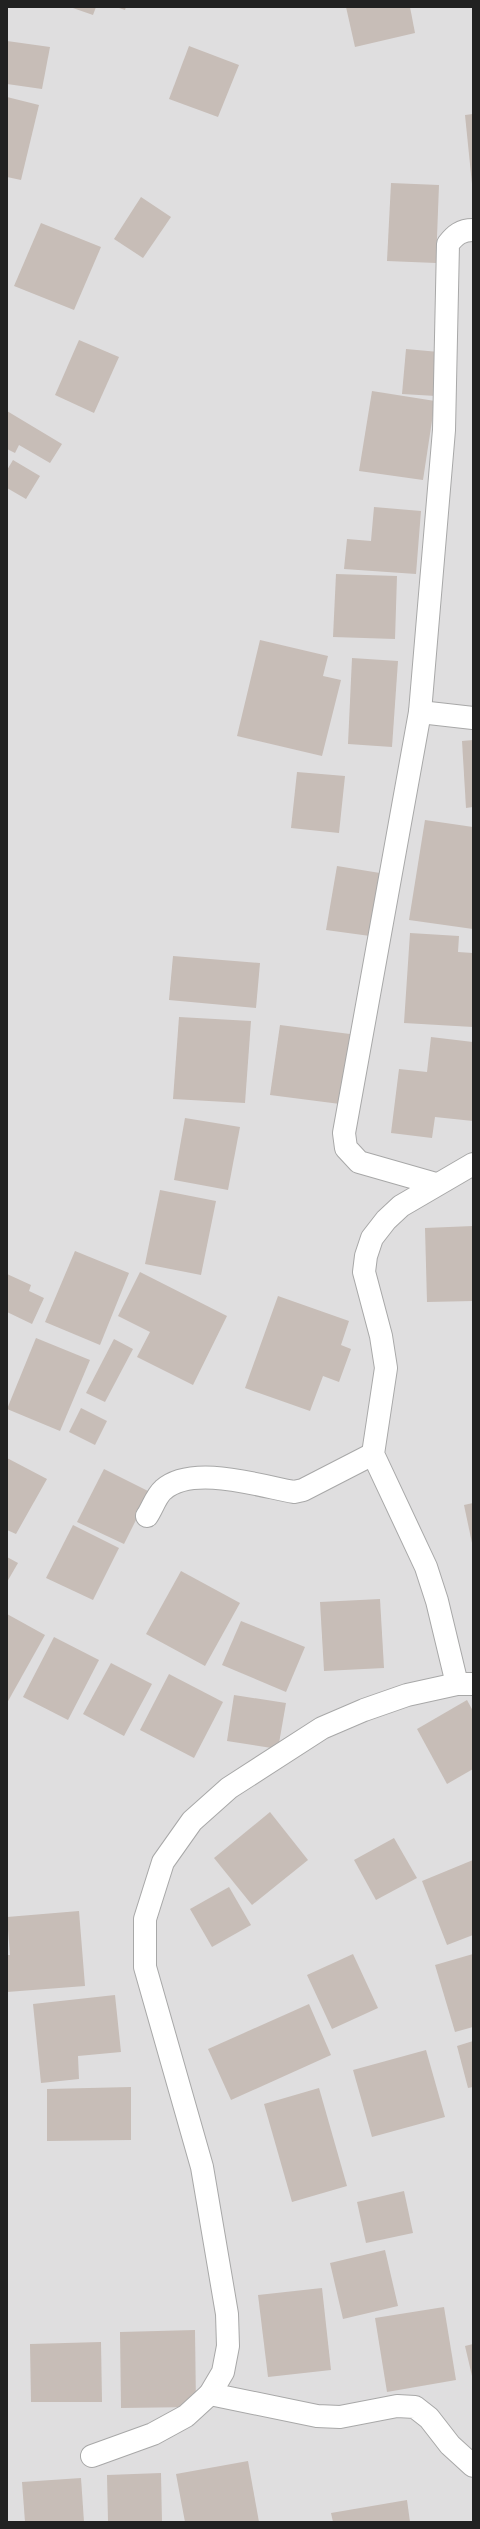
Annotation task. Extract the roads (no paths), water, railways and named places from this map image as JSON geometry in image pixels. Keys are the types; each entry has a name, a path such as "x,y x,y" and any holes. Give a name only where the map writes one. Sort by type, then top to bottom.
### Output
{"street":[{"path":"436,1184 359,1162 346,1148 344,1133 420,712 444,430 448,244 455,235 466,230 473,230"},
{"path":"420,712 473,718"},
{"path":"92,2456 153,2434 186,2416 210,2394 223,2372 228,2346 227,2314 202,2167 145,1967 145,1919 163,1862 192,1821 228,1788 322,1728 407,1695 465,1684 426,1567 373,1454 373,1443 386,1368 382,1342 364,1272 366,1256 372,1238 386,1220 401,1206 436,1184 473,1164"},
{"path":"147,1516 162,1491 178,1482 190,1478 232,1480 294,1492 303,1490 373,1454"},
{"path":"210,2394 317,2416 340,2417 396,2406 415,2407 429,2418 450,2445 473,2466"}]}
